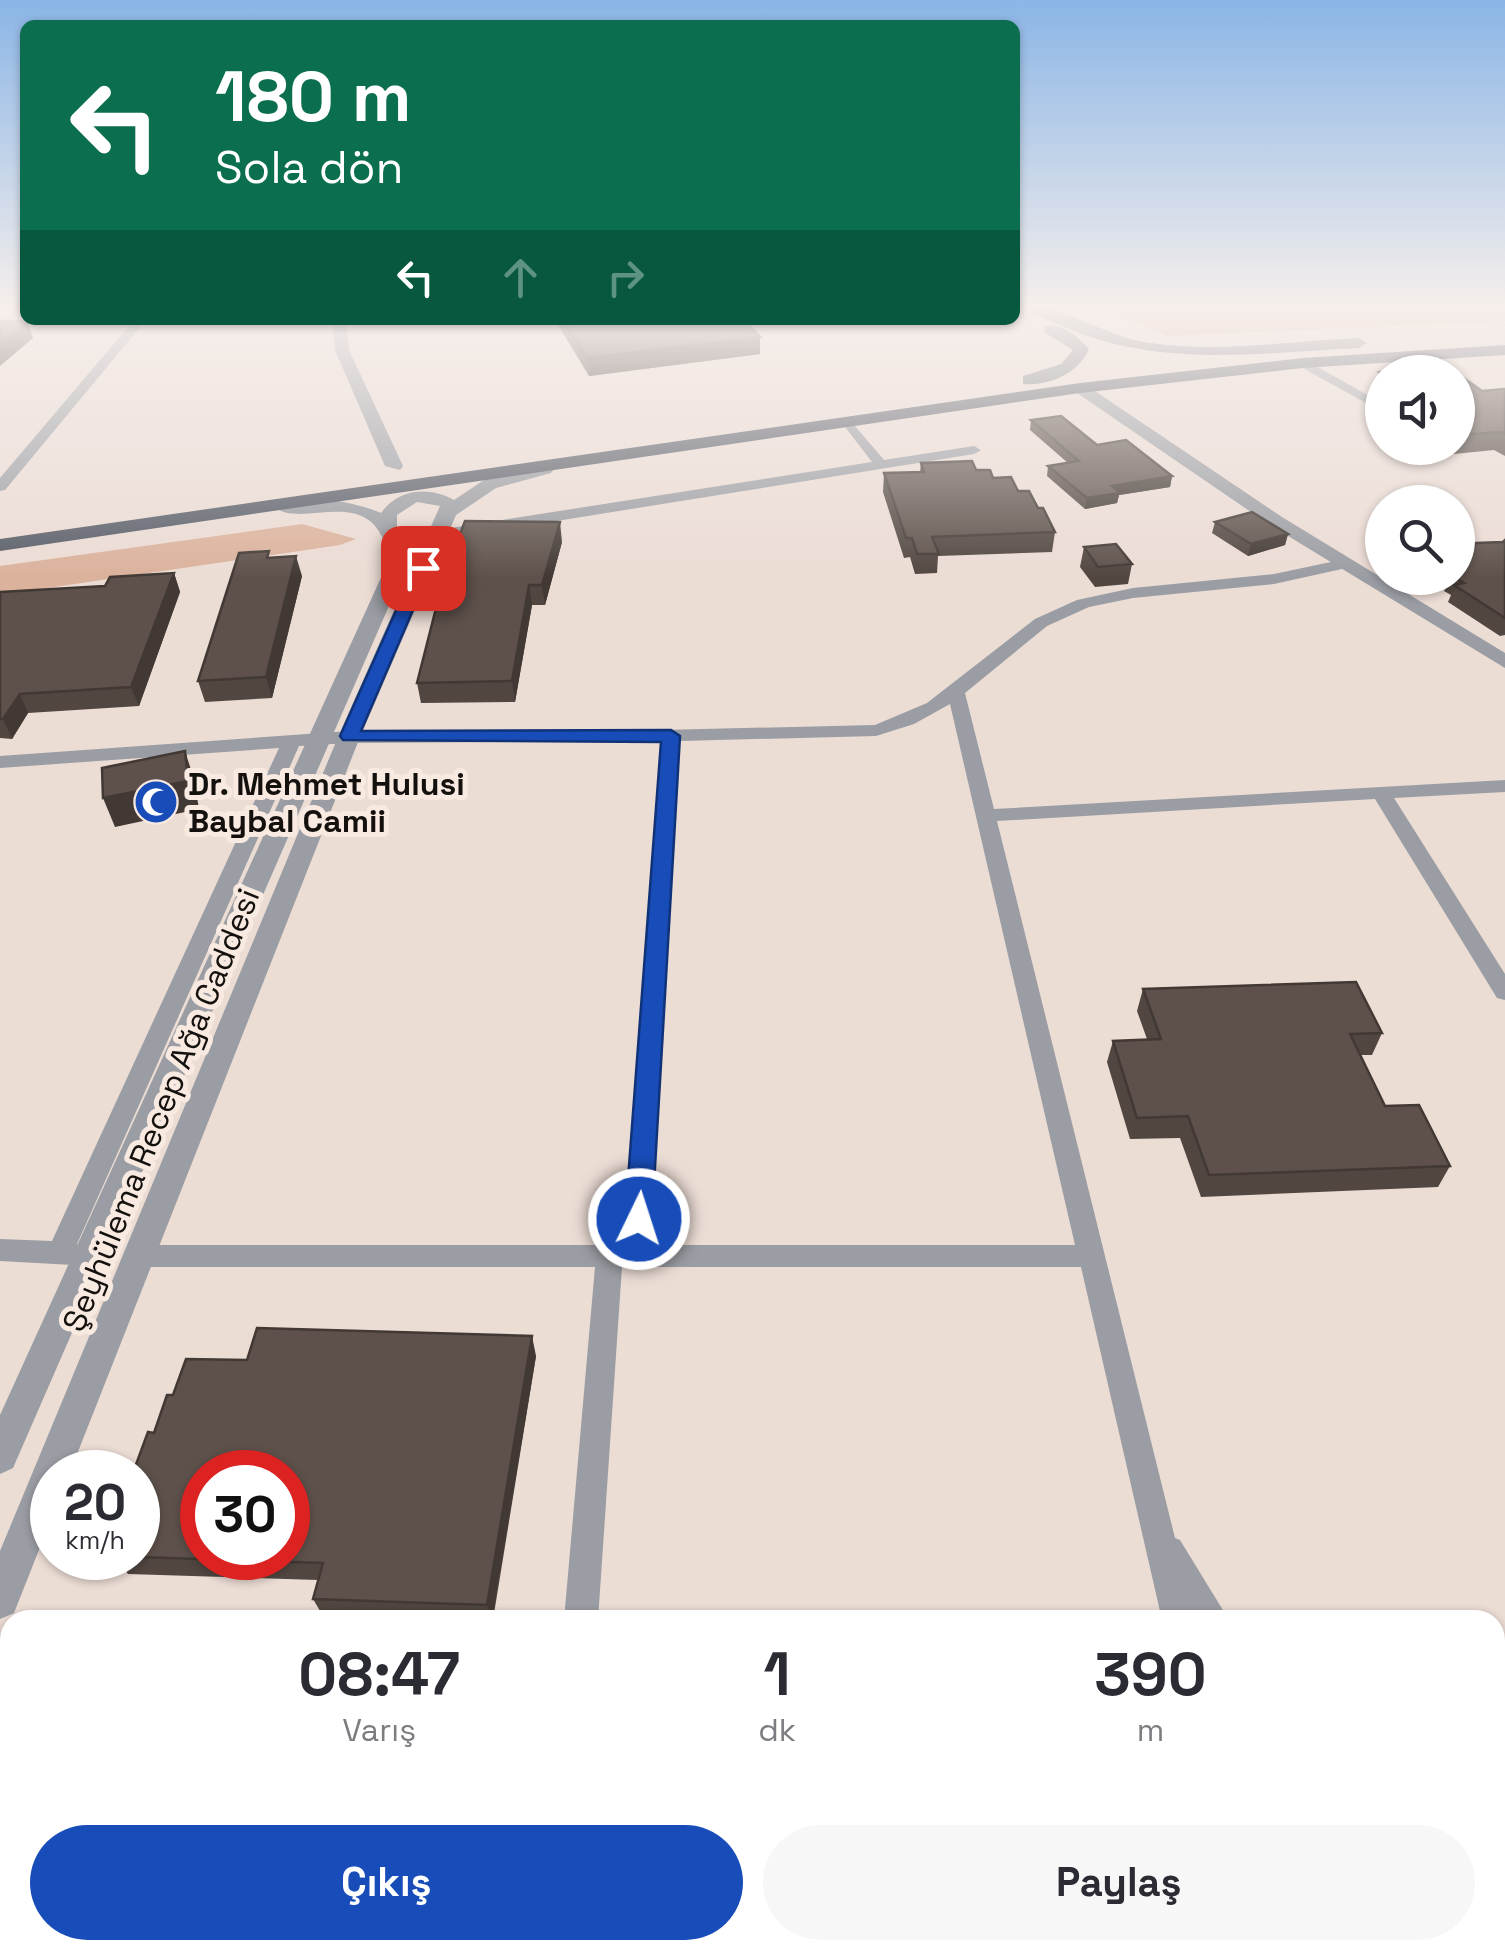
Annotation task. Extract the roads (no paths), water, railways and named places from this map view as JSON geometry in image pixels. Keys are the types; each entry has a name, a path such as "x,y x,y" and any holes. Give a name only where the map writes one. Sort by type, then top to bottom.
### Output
{"highway":[{"path":"0,545 929,395"},
{"path":"586,448 849,423 1031,395"},
{"path":"374,469 404,465"},
{"path":"0,526 178,499"}],"street":[{"path":"0,486 76,395"},
{"path":"367,395 404,465"},
{"path":"1091,395 1345,564 1505,662"},
{"path":"849,423 881,465"},
{"path":"443,524 490,484 586,448"},
{"path":"443,524 974,450"},
{"path":"390,526 388,515 394,505 410,498 443,499 449,504 443,524"},
{"path":"256,505 275,508 318,504 357,510 390,526"},
{"name":"Şeyhülema Recep Ağa Caddesi","path":"0,1456 335,737 443,524"},
{"name":"Şeyhülema Recep Ağa Caddesi","path":"0,1598 140,1256 335,737 399,560 398,540 390,526"},
{"path":"0,762 335,737 671,736 876,730 908,723 957,695 1032,628 1084,602 1127,592 1290,579 1345,564"},
{"path":"957,695 1176,1610"},
{"path":"582,1610 623,1256 671,736"},
{"path":"60,1253 292,740"},
{"path":"986,816 1505,786"},
{"path":"1382,793 1505,992"},
{"path":"0,1250 92,1254"},
{"path":"140,1256 1091,1256"},
{"path":"1157,1532 1206,1610"}],"place":[{"name":"Dr. Mehmet Hulusi Baybal Camii","path":"156,802"}]}
